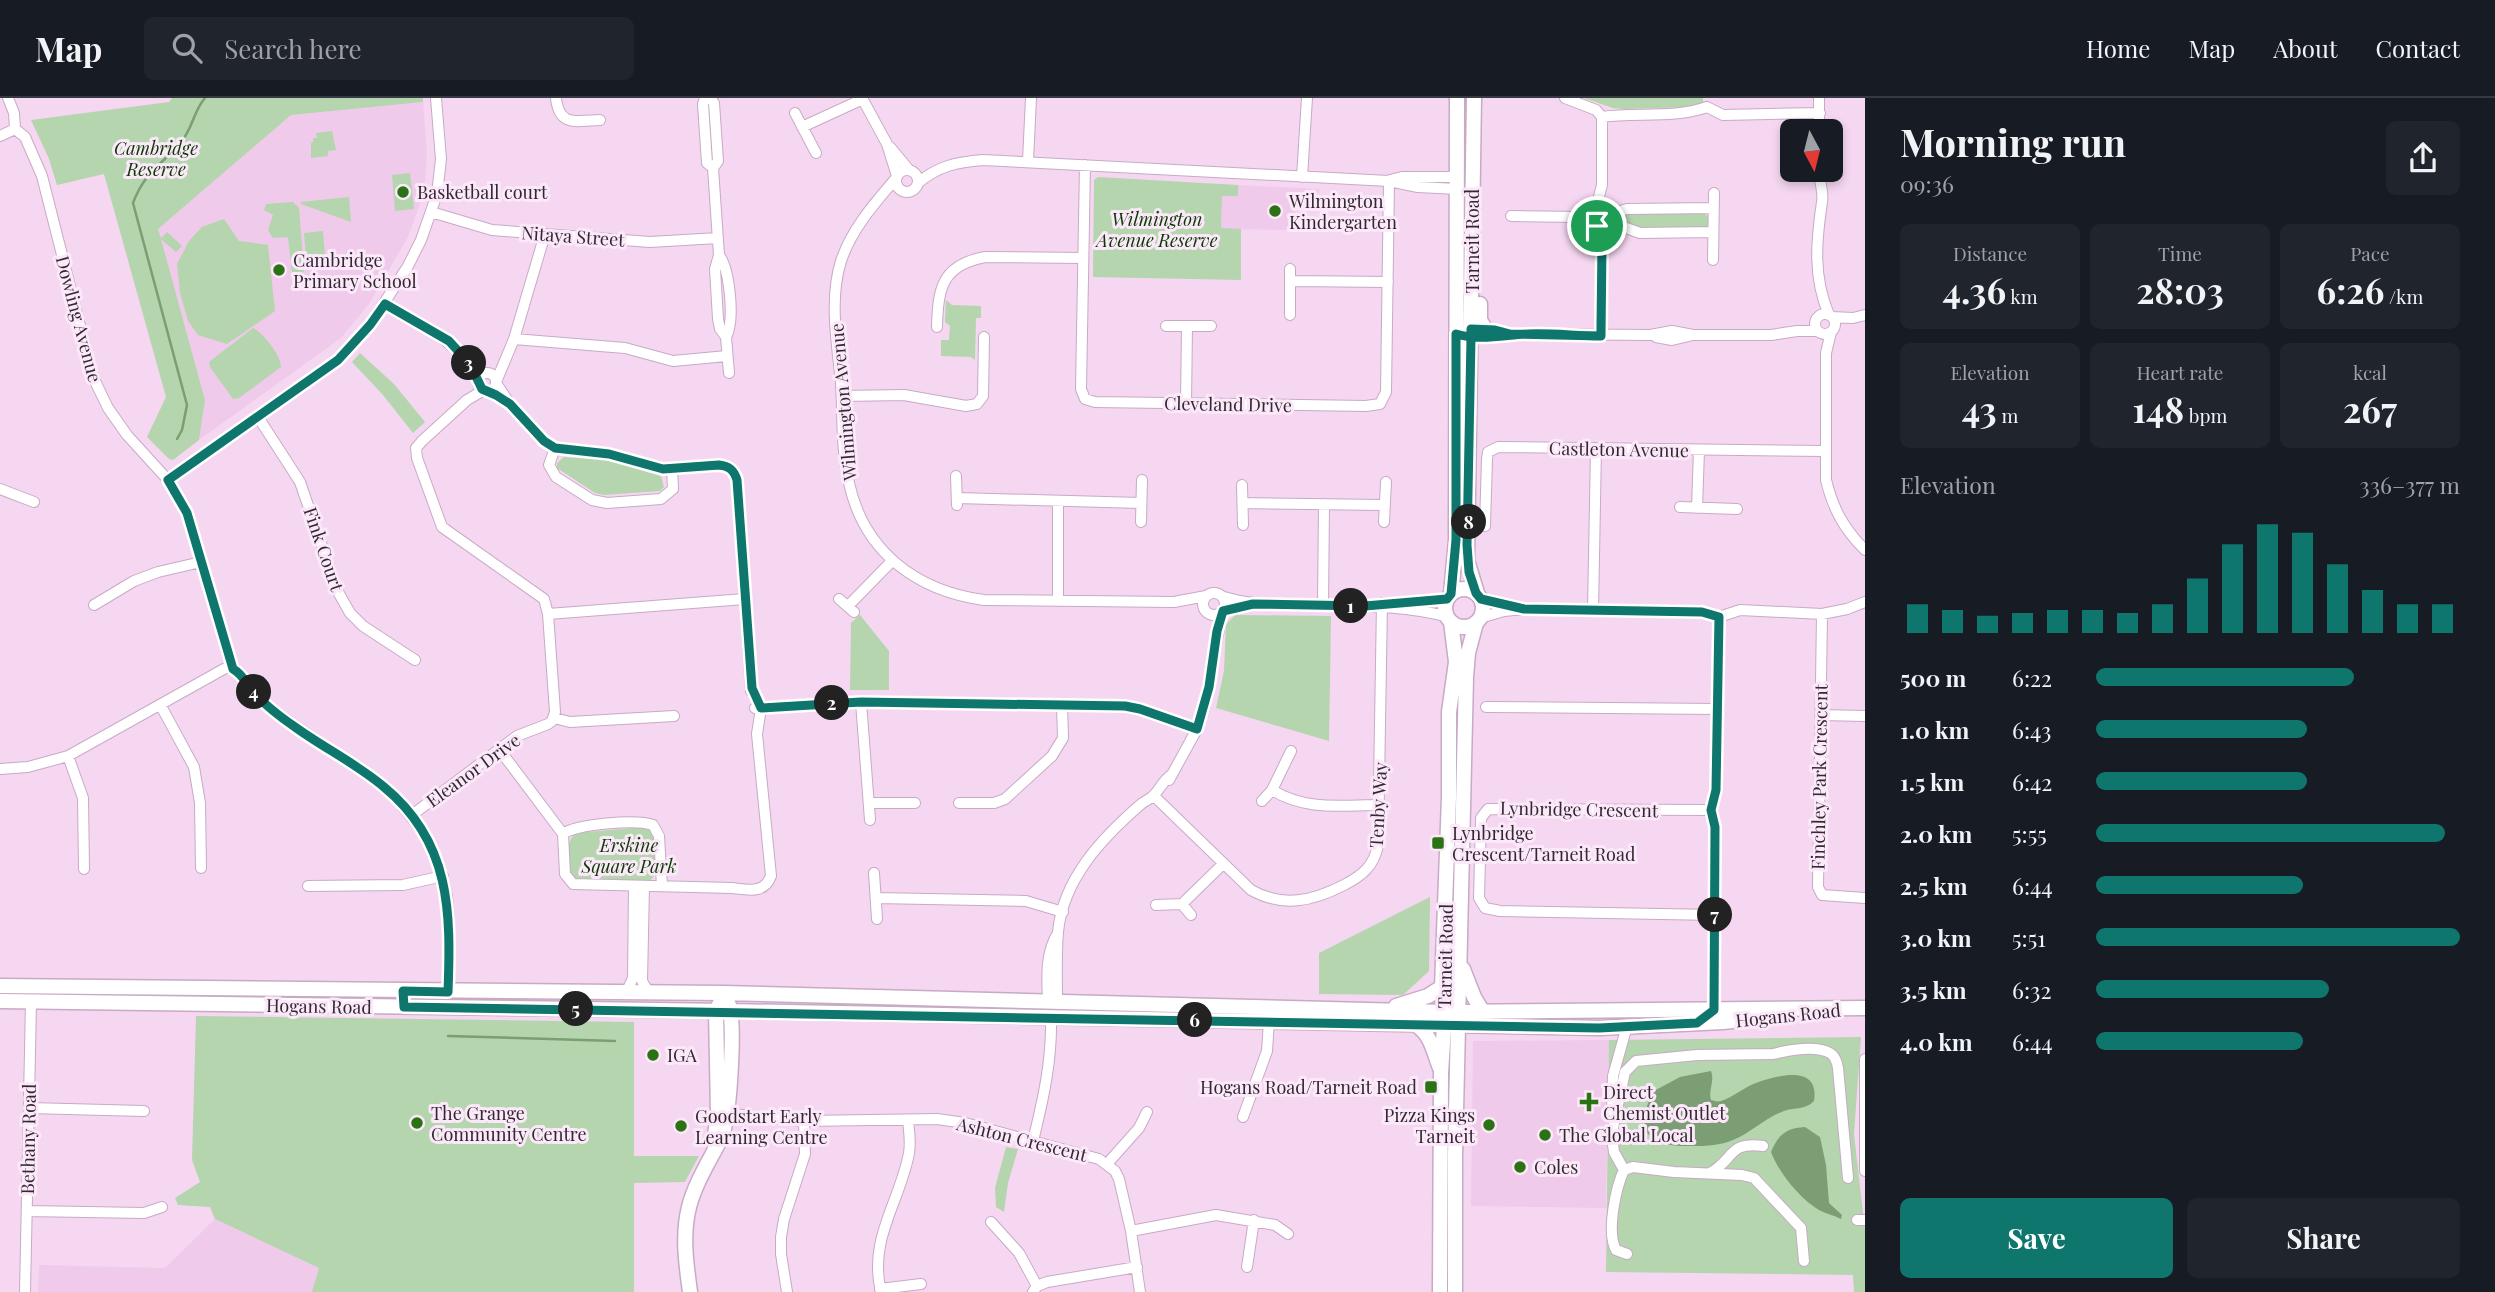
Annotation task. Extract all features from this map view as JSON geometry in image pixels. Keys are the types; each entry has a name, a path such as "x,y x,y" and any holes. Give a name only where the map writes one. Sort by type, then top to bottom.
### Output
{"street":[{"name":"Dowling Avenue","path":"8,98 14,113 15,129 25,137 42,176 85,353 100,392 127,435 168,480 187,513 231,666 268,707 383,786 412,815 426,836 443,876 449,923 447,1008"},
{"path":"168,480 338,360 385,304 421,240 437,194 441,159 436,98"},
{"path":"555,98 558,113 563,118 573,121 600,120"},
{"path":"708,98 702,104 707,163 713,168 719,255 715,269 718,319 720,329 726,337 729,373"},
{"path":"1028,161 1031,98"},
{"path":"1302,177 1307,98"},
{"name":"Tarneit Road","path":"1457,98 1472,251 1467,561 1479,596"},
{"path":"802,127 862,99 887,144 898,188 904,191 912,190 932,172 960,161 1028,161 1302,177 1464,183 1474,127 1474,98"},
{"path":"1565,98 1596,110 1602,117 1602,185 1611,218 1602,244 1601,336"},
{"path":"1820,99 1820,119"},
{"path":"1602,117 1620,114 1682,114 1708,102 1723,115 1820,113"},
{"path":"795,113 816,153"},
{"path":"0,136 15,129"},
{"path":"887,144 910,170 916,173 918,183"},
{"name":"Cleveland Drive","path":"1085,165 1081,388 1083,396 1095,402 1366,406 1381,404 1386,391 1389,181"},
{"path":"897,177 902,171 945,166"},
{"name":"Wilmington Avenue","path":"897,177 860,222 850,239 836,282 843,446 849,485 862,521 872,537 892,561 919,580 962,597 984,600 1174,602 1206,596"},
{"path":"1818,182 1814,198 1818,217 1817,268 1821,295 1832,323 1826,353 1826,480 1844,526 1865,550"},
{"name":"Tarneit Road","path":"1449,597 1456,540 1471,333 1464,183"},
{"path":"1602,185 1592,217 1602,244"},
{"name":"Wilmington Avenue","path":"877,202 904,191"},
{"path":"1713,260 1714,193"},
{"path":"1511,216 1578,217 1603,206 1611,218 1635,232 1713,232"},
{"path":"1578,217 1603,228 1611,218 1626,209 1713,208"},
{"name":"Nitaya Street","path":"431,212 485,229 658,242 718,238"},
{"path":"496,382 514,339 545,234"},
{"path":"937,327 938,296 947,276 970,259 1083,258"},
{"path":"1290,269 1290,315"},
{"path":"1291,281 1388,282"},
{"path":"1821,295 1815,326 1826,353"},
{"path":"385,304 449,341 484,382 510,404 544,441 555,448 609,454 653,467 729,467 737,480 752,688 750,696 758,708"},
{"path":"1797,331 1823,314 1832,323"},
{"path":"1471,333 1601,336 1650,335 1672,331 1693,335 1771,335 1797,331 1825,334 1832,323 1865,315"},
{"path":"1166,326 1210,326"},
{"path":"1185,404 1187,326"},
{"path":"1471,333 1510,334"},
{"path":"842,396 904,395 953,405 977,404 983,396 984,337"},
{"path":"514,339 625,348 673,361 727,356"},
{"path":"506,363 416,448 437,518 447,533 540,595 546,605 554,718 570,722 674,716"},
{"path":"484,382 495,377 510,404"},
{"name":"Fink Court","path":"258,416 300,482 337,590 350,613 363,625 415,660"},
{"name":"Castleton Avenue","path":"1485,527 1486,459 1492,449 1498,447 1825,451"},
{"path":"555,448 549,465 553,475 592,500 607,503 661,499 673,489 672,468"},
{"path":"1594,611 1596,448"},
{"path":"1697,508 1699,450"},
{"path":"956,476 957,502 1141,503"},
{"path":"1141,522 1142,480"},
{"path":"1384,522 1386,482"},
{"path":"1242,485 1244,526"},
{"path":"0,489 34,502"},
{"path":"1058,501 1058,601"},
{"path":"1243,503 1383,505"},
{"path":"1323,606 1324,504"},
{"path":"1680,507 1737,509"},
{"path":"839,599 851,609 892,561"},
{"path":"94,605 134,581 158,572 201,562"},
{"path":"1215,642 1203,604 1206,596 1215,593 1253,604 1414,606 1449,597 1464,589 1524,609"},
{"path":"1478,620 1483,608 1479,596"},
{"path":"1033,1141 1048,1080 1051,1054 1052,1002 1048,967 1051,944 1058,932 1079,871 1138,806 1156,798 1161,783 1170,776 1197,729 1209,687 1215,642 1226,604 1224,597"},
{"path":"1449,597 1445,607 1449,619"},
{"path":"548,614 745,598"},
{"name":"Wilmington Avenue","path":"1174,602 1205,611"},
{"path":"1414,606 1463,627 1504,611 1524,609 1702,612 1719,617 1740,610 1822,614 1865,602"},
{"path":"1205,611 1214,616 1253,604"},
{"name":"Tenby Way","path":"1156,798 1251,890 1263,896 1297,901 1325,895 1370,867 1378,845 1382,605"},
{"name":"Finchley Park Crescent","path":"1822,614 1818,887 1825,897 1865,898"},
{"path":"1697,1023 1714,1010 1715,827 1711,810 1716,790 1719,617"},
{"name":"Tarneit Road","path":"1440,1292 1441,1073 1444,1019 1442,987 1450,712 1456,662 1449,619"},
{"name":"Tarneit Road","path":"1455,1292 1466,677 1468,653 1478,620"},
{"path":"0,769 28,767 68,756 231,666"},
{"path":"758,708 861,702 1125,706 1197,729"},
{"path":"861,702 870,820"},
{"path":"959,803 1000,802 1052,757 1063,737 1062,704"},
{"path":"160,706 191,759 197,778 201,867"},
{"path":"1486,707 1717,709"},
{"path":"499,749 562,834 565,841 565,874 573,884 756,891 771,876 757,734 753,719 758,708"},
{"path":"1820,715 1865,716"},
{"name":"Eleanor Drive","path":"412,815 517,736 548,724 554,718"},
{"path":"1262,801 1272,790 1290,751"},
{"path":"68,756 83,798 83,869"},
{"path":"1272,790 1293,802 1308,805 1379,805"},
{"path":"869,803 917,804"},
{"name":"Lynbridge Crescent","path":"1711,810 1488,809 1480,818 1479,898 1485,908 1500,911 1715,915"},
{"path":"562,834 577,827 640,822 653,825 659,836 662,886"},
{"path":"1156,905 1182,904 1223,864"},
{"path":"874,873 877,919"},
{"path":"308,886 403,885 443,876"},
{"path":"765,883 776,893"},
{"path":"626,993 633,978 639,886"},
{"path":"639,886 642,981 649,993"},
{"path":"876,898 1026,901 1063,912"},
{"path":"1182,904 1191,915"},
{"path":"1461,962 1474,998 1483,1012"},
{"name":"Hogans Road","path":"0,986 724,993 1386,1009 1444,1019 1599,1028 1697,1023 1860,1008"},
{"name":"Bethany Road","path":"25,1292 32,986"},
{"path":"1386,1009 1428,996 1442,987"},
{"path":"403,991 404,1007"},
{"path":"690,1292 685,1256 686,1222 692,1199 721,1138 724,993"},
{"name":"Hogans Road","path":"0,1001 723,1011 1416,1025 1444,1019"},
{"name":"Hogans Road","path":"1459,1019 1483,1012 1860,1008"},
{"path":"1530,1011 1553,1016 1592,1016 1598,1022 1599,1028"},
{"path":"1243,1116 1267,1051 1269,1021"},
{"path":"1416,1025 1430,1041 1441,1073"},
{"path":"1624,1170 1614,1153 1611,1136 1613,1076 1626,1026"},
{"path":"1611,1136 1625,1072 1636,1061 1697,1055 1823,1051 1830,1053 1838,1068 1848,1178"},
{"path":"1865,1059 1865,1171"},
{"path":"29,1108 144,1111"},
{"path":"1107,1164 1139,1128 1147,1112"},
{"name":"Ashton Crescent","path":"723,1113 804,1121 937,1119 965,1123 1099,1159 1107,1164 1119,1179 1131,1231 1140,1292"},
{"path":"908,1120 909,1152 880,1241 878,1268 881,1290 921,1284"},
{"path":"787,1292 781,1237 784,1219 805,1154 804,1121"},
{"path":"1710,1173 1738,1147 1749,1144 1763,1146"},
{"path":"1627,1254 1616,1250 1612,1239 1616,1190 1624,1170 1633,1167 1748,1176 1760,1183 1801,1228 1804,1261"},
{"path":"27,1211 144,1213 162,1207"},
{"path":"1131,1231 1216,1214 1275,1225 1288,1234"},
{"path":"1247,1267 1254,1220"},
{"path":"991,1222 1019,1253 1035,1289 1047,1282 1137,1267"}],"shaded area":[{"name":"Cambridge Primary School","path":"423,102 427,153 424,193 408,237 369,304 341,338 199,440 205,400 158,229 291,115"},
{"path":"1238,185 1319,189 1319,193 1296,193 1294,230 1221,229 1222,196 1238,196"},
{"path":"1609,1040 1606,1208 1471,1206 1473,1041"},
{"path":"1711,1071 1711,1100 1726,1099 1765,1080 1796,1075 1811,1081 1814,1101 1804,1107 1777,1114 1740,1137 1722,1143 1675,1146 1654,1140 1648,1134 1644,1117 1654,1091 1680,1077"},
{"path":"1805,1127 1820,1137 1826,1165 1829,1203 1842,1215 1841,1219 1819,1210 1805,1199 1785,1177 1771,1152 1784,1134"},
{"path":"215,1219 319,1268 312,1292 38,1292 39,1265 165,1268"}],"green space":[{"name":"Cambridge Reserve","path":"172,98 423,98 423,102 291,115 158,229 161,238 167,232 182,246 176,252 161,239 205,400 199,440 173,460 147,437 166,397 104,174 57,185 49,159 31,120 169,102"},
{"path":"1584,98 1703,98 1703,102 1693,107 1624,109"},
{"path":"332,131 336,150 328,151 328,156 311,158 311,143 313,138 317,138 316,133"},
{"name":"Basketball court","path":"410,173 414,209 395,211 392,175"},
{"name":"Wilmington Avenue Reserve","path":"1098,177 1238,185 1238,196 1222,196 1221,228 1241,229 1241,280 1093,277 1094,180"},
{"path":"349,197 351,222 301,204 301,202"},
{"path":"293,202 299,208 304,272 292,273 288,237 273,238 268,230 273,215 264,210 266,204"},
{"path":"1703,212 1710,219 1707,228 1637,230 1617,221 1616,215"},
{"path":"224,219 239,241 268,245 275,311 227,344 198,335 188,321 180,293 177,264 189,241 202,227"},
{"path":"323,231 326,268 307,270 304,233"},
{"path":"946,300 952,305 981,306 981,318 976,318 975,360 971,357 941,356 941,340 949,340 950,326 945,322"},
{"path":"253,328 271,345 281,367 239,398 233,399 209,362"},
{"path":"360,353 394,384 425,422 413,433 352,362"},
{"path":"564,457 609,460 661,476 664,487 660,491 604,495 595,493 557,468 557,463"},
{"path":"860,615 889,651 889,690 850,690 851,623"},
{"path":"1235,615 1331,616 1329,741 1216,708 1224,671 1226,624"},
{"name":"Erskine Square Park","path":"644,827 653,835 656,846 657,872 650,881 574,879 568,856 575,833"},
{"path":"1430,897 1429,971 1403,995 1319,994 1319,953"},
{"path":"196,1016 634,1022 634,1156 699,1156 685,1182 634,1183 634,1292 312,1292 319,1268 215,1219 210,1207 178,1205 175,1198 200,1182 192,1160"},
{"path":"1861,1037 1854,1134 1865,1230 1865,1292 1854,1292 1853,1275 1606,1272 1609,1040"},
{"path":"1006,1147 1018,1149 1008,1183 1004,1212 996,1207 995,1188"}],"waterway":[{"path":"177,439 182,430 187,405 133,203 148,176 185,137 205,98"},
{"path":"448,1036 615,1041"}],"place":[{"name":"Basketball court","path":"403,192"},
{"name":"Wilmington Kindergarten","path":"1275,211"},
{"name":"Cambridge Primary School","path":"279,270"},
{"name":"Lynbridge Crescent/Tarneit Road","path":"1438,843"},
{"name":"IGA","path":"653,1055"},
{"name":"Hogans Road/Tarneit Road","path":"1431,1087"},
{"name":"Direct Chemist Outlet","path":"1589,1102"},
{"name":"The Grange Community Centre","path":"417,1123"},
{"name":"Pizza Kings Tarneit","path":"1489,1125"},
{"name":"Goodstart Early Learning Centre","path":"681,1126"},
{"name":"The Global Local","path":"1545,1135"},
{"name":"Coles","path":"1520,1167"}],"route":[{"path":"1597,226 1602,244 1601,336 1510,334 1471,338 1456,334 1456,540 1451,594 1447,599 1422,603 1400,602 1365,606 1253,604 1223,611 1217,631 1209,687 1197,729 1125,706 835,702 761,708 752,688 737,480 733,471 727,466 719,465 663,469 609,454 555,448 544,441 510,404 480,387 470,364 449,341 385,304 338,360 168,480 187,513 233,669 268,707 383,786 412,815 436,855 447,896 448,992 403,991 404,1007 1433,1026 1599,1028 1697,1023 1714,1010 1715,827 1711,810 1716,790 1719,617 1702,612 1524,609 1503,606 1481,599 1476,593 1467,561 1469,515 1470,397 1471,338 1471,329 1510,334 1546,334 1601,336 1601,325 1602,244 1609,226 1597,226"}]}
